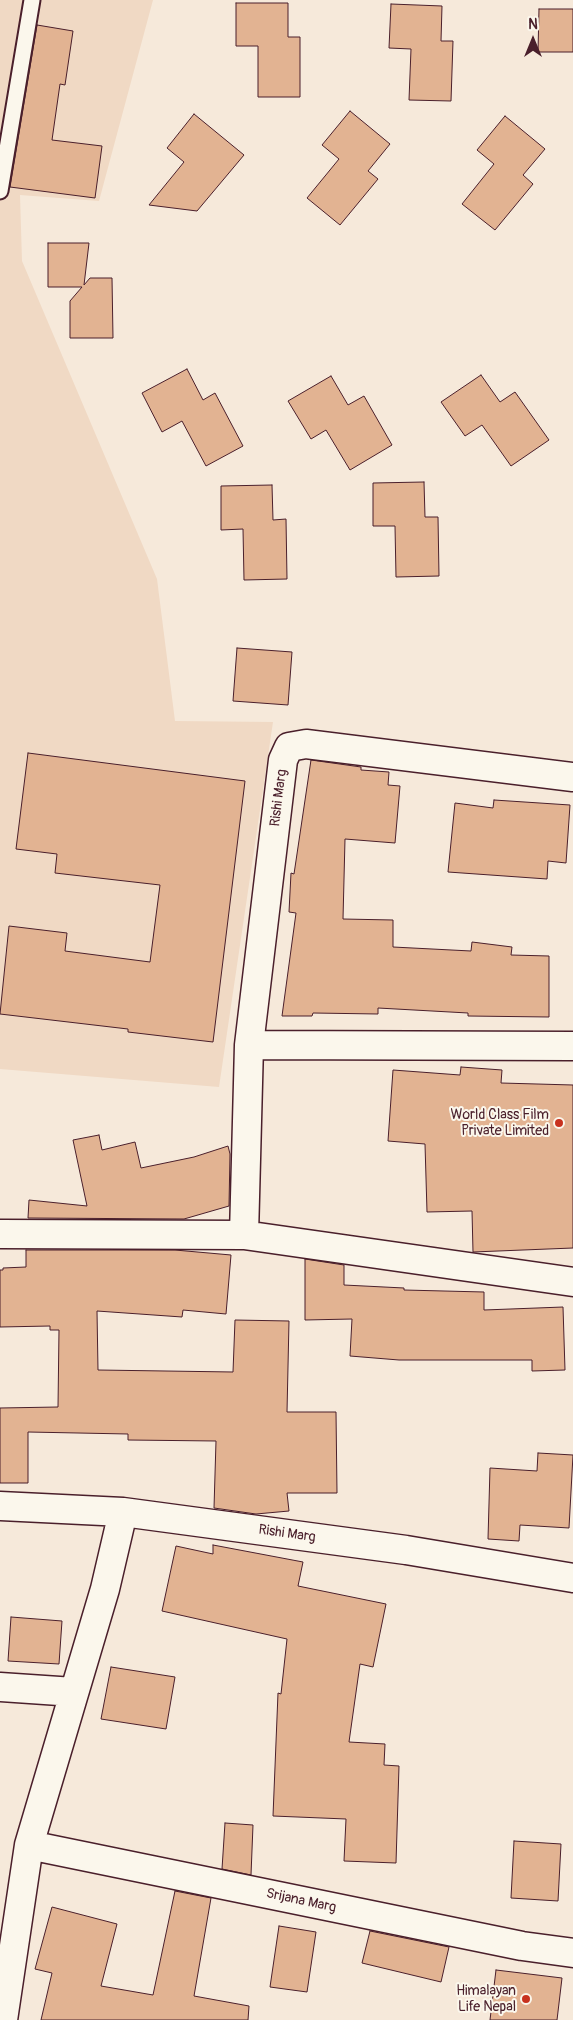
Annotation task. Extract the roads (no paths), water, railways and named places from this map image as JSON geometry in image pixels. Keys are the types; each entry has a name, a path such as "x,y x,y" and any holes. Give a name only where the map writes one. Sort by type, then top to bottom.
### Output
{"street":[{"name":"Rishi Marg","path":"244,1235 249,1044 283,760 289,747 306,744 573,777"},
{"path":"249,1044 573,1046"},
{"path":"0,1234 244,1235 573,1282"},
{"name":"Rishi Marg","path":"0,1506 124,1512 406,1550 573,1578"},
{"path":"3,2020 29,1845 105,1589 124,1512"},
{"path":"0,1687 74,1692"},
{"name":"Srijana Marg","path":"29,1845 522,1946 573,1953"}],"lane":[{"path":"0,191 32,0"}],"place":[{"name":"World Class Film Private Limited","path":"559,1123"},
{"name":"Himalayan Life Nepal","path":"526,1999"}]}
